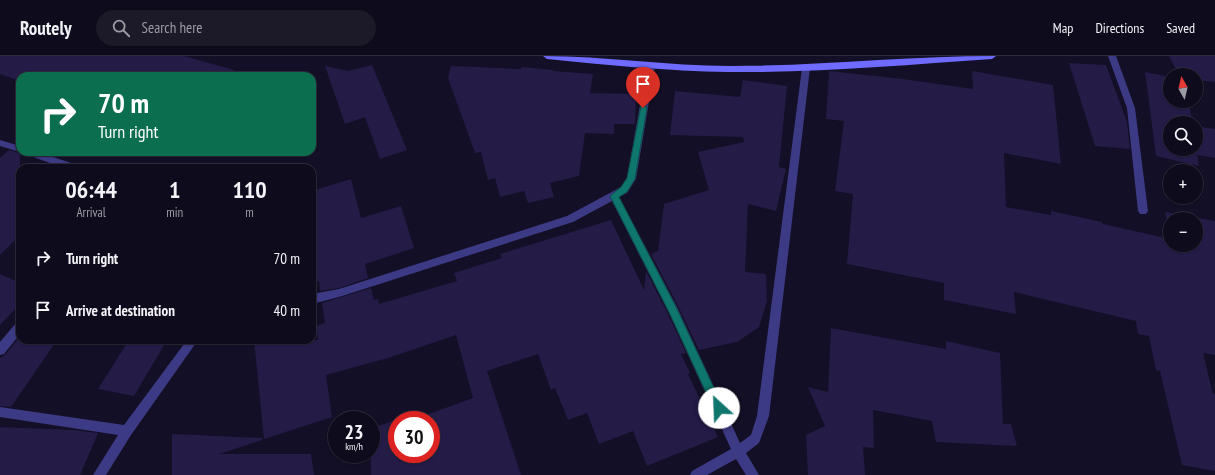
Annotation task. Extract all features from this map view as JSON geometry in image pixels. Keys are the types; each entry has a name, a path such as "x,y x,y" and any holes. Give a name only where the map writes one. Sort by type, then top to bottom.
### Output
{"main road":[{"path":"547,56 650,66 728,69 806,68 992,56"}],"street":[{"path":"1112,56 1131,108 1143,211"},
{"path":"316,298 339,293 570,219 624,190 631,179 650,66"},
{"path":"696,475 738,451 755,438 763,416 806,68"},
{"path":"0,143 16,149"},
{"path":"40,156 62,164"},
{"path":"614,196 673,310 738,451 753,475"},
{"path":"0,350 16,331"},
{"path":"99,475 127,431 190,344"},
{"path":"0,412 127,431"}],"building":[{"path":"0,56 184,56 234,70 234,72 16,72 16,80 0,74"},
{"path":"1169,56 1215,56 1215,82 1203,81 1203,68 1175,68"},
{"path":"1069,63 1106,65 1127,122 1130,149 1095,146"},
{"path":"372,65 407,150 380,159 365,117 345,124 325,66 348,71"},
{"path":"451,66 521,69 522,67 593,74 590,93 636,94 635,124 614,124 614,134 585,133 579,176 550,183 554,197 528,203 524,191 500,197 495,178 488,180 481,152 475,153 448,78"},
{"path":"829,71 903,79 973,89 972,71 1053,85 1061,164 1004,153 1006,207 1051,215 1051,211 1163,237 1163,252 1203,252 1203,219 1215,221 1215,355 1203,353 1213,394 1215,394 1215,471 1182,465 1160,371 1156,370 1149,336 1138,334 1136,321 1014,292 1016,314 944,300 944,283 847,264 853,194 835,191 844,121 826,119"},
{"path":"1145,72 1163,76 1163,108 1190,108 1191,116 1163,116 1163,156 1197,156 1199,164 1190,164 1156,156"},
{"path":"743,80 787,86 779,167 786,169 776,211 748,204 745,272 766,274 767,301 759,327 737,342 699,350 651,254 658,251 664,204 709,190 698,152 744,142 743,137 670,135 675,91 740,97"},
{"path":"1203,127 1215,129 1215,158 1203,156"},
{"path":"9,150 16,152 16,156 20,156 20,164 16,164 16,239 0,255 0,158"},
{"path":"351,179 361,218 401,206 414,248 365,264 368,278 339,288 320,291 319,281 316,282 316,190"},
{"path":"611,220 644,290 646,271 668,314 686,353 681,354 690,373 688,374 718,437 647,466 633,431 599,444 587,413 568,420 555,388 551,390 538,354 487,371 521,475 371,475 371,463 380,463 380,426 388,423 388,463 440,463 440,411 437,411 473,398 456,335 388,358 326,375 331,411 328,411 328,418 264,439 254,344 316,344 316,340 318,340 316,326 325,323 322,303 371,288 374,300 378,299 379,304 457,281 454,273 502,258 500,254"},
{"path":"0,274 16,281 16,308 0,325"},
{"path":"831,328 946,349 946,341 1000,353 1003,424 1011,424 1017,446 936,442 932,421 873,410 874,448 863,447 865,475 808,475 806,435 825,426 808,387 828,392"},
{"path":"16,341 16,344 54,344 11,407 0,406 0,358 5,355"},
{"path":"126,344 165,344 134,396 98,389"},
{"path":"0,427 73,430 98,433 80,475 0,475"},
{"path":"172,434 262,438 262,440 219,454 311,454 314,475 172,475"}],"route":[{"path":"643,108 631,179 624,190 614,196 673,310 719,408"}]}
